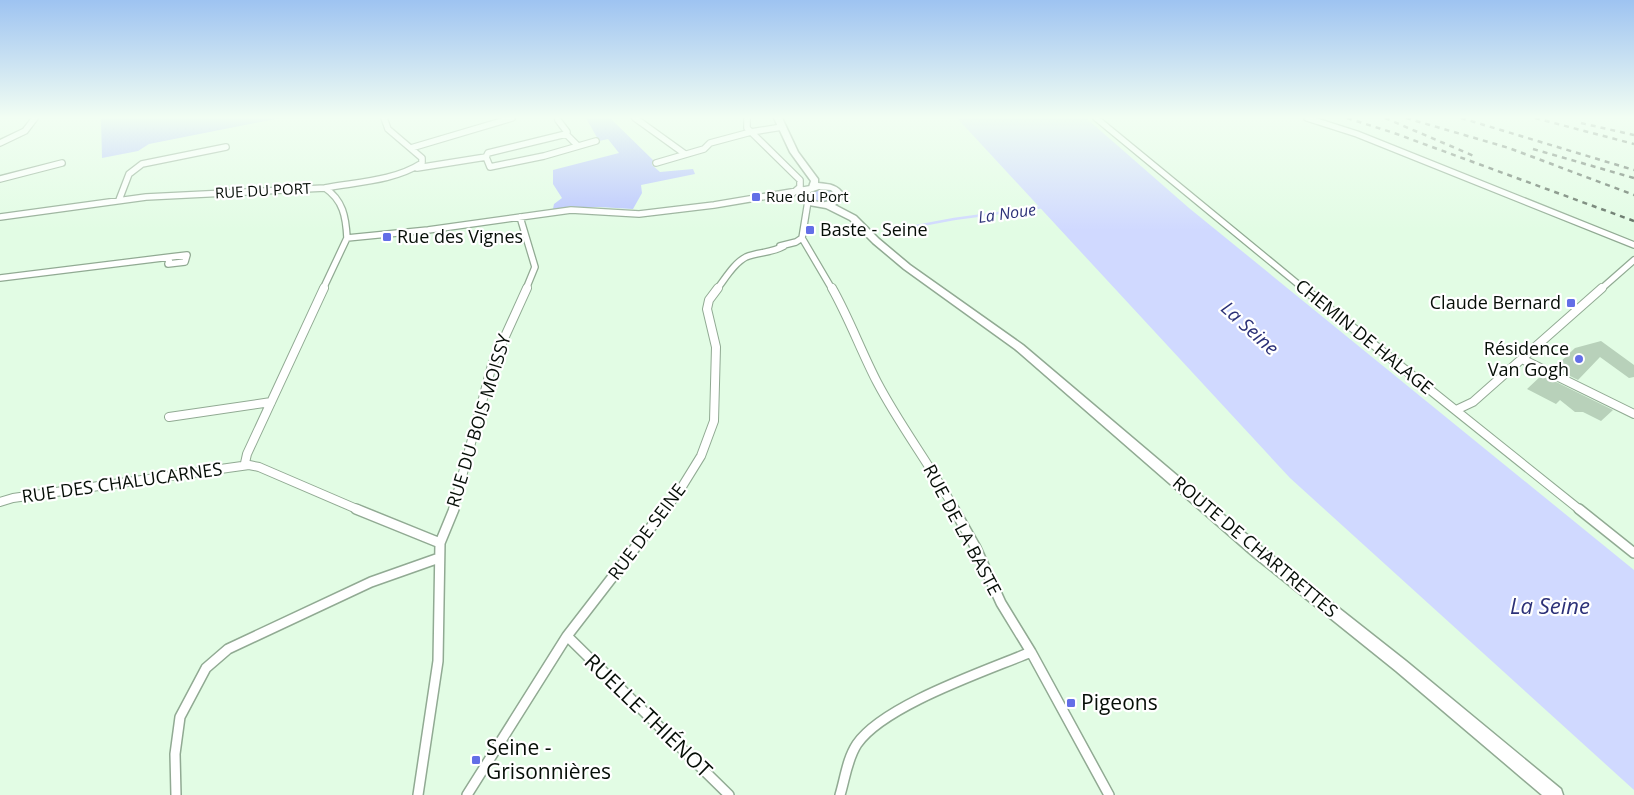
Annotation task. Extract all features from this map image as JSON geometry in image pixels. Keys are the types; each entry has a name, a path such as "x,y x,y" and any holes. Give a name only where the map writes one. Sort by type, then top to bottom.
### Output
{"main road":[{"path":"797,155 815,181 808,193"},
{"path":"804,155 828,186 839,192 840,198 838,201 823,205"},
{"path":"808,193 828,186"},
{"name":"ROUTE DE CHARTRETTES","path":"808,193 823,205 853,218 876,241 907,267 1019,347 1259,553 1401,666 1555,795"},
{"name":"ROUTE DE CHARTRETTES","path":"838,201 864,219 880,237 954,300"}],"street":[{"path":"119,200 132,169 142,164 186,155"},
{"path":"417,168 422,163 422,158 419,155"},
{"path":"325,188 417,168 486,157 490,167 547,155"},
{"path":"656,163 681,155"},
{"path":"775,155 800,180 800,187 790,194"},
{"name":"CHEMIN DE HALAGE","path":"1141,155 1242,239 1634,553"},
{"path":"1410,155 1634,245"},
{"path":"0,179 62,163"},
{"name":"RUE DU PORT","path":"0,217 119,200 188,194 236,194 325,188 333,192 341,201 345,214 347,238"},
{"path":"440,543 276,476 257,466 245,463 247,454 347,238 428,230 571,210 639,214 808,193 802,238"},
{"path":"806,211 823,205"},
{"name":"RUE DU BOIS MOISSY","path":"418,795 438,661 440,543 457,500 492,366 535,267 520,217"},
{"name":"RUE DE SEINE","path":"467,795 566,636 680,490 701,456 714,421 716,347 707,307 716,289 743,259 755,254 777,250 802,238"},
{"name":"RUE DE LA BASTE","path":"802,238 844,309 877,382 920,455 936,476 976,548 1001,603 1031,652 1109,795"},
{"path":"0,278 170,257"},
{"path":"1456,410 1473,402 1634,260"},
{"path":"1522,359 1634,414"},
{"path":"169,417 271,402"},
{"name":"RUE DES CHALUCARNES","path":"0,502 13,498 230,468 245,463"},
{"path":"176,795 175,754 180,717 206,668 228,649 372,582 439,558"},
{"name":"RUELLE THIÉNOT","path":"566,636 729,795"},
{"path":"840,795 857,744 872,728 903,707 1031,652"}],"shaded area":[{"path":"102,155 117,155 102,158"},
{"path":"611,155 648,155 653,160 652,165 660,172 693,169 695,174 641,185 642,193 633,209 599,207 553,209 554,204 562,198 553,184 553,170"},
{"path":"818,189 830,190 836,196 826,202 814,201 810,194"}],"water":[{"name":"La Seine","path":"991,155 1128,155 1189,208 1634,570 1634,790 1290,478"}],"building":[{"name":"Résidence Van Gogh","path":"1601,341 1634,365 1634,377 1629,378 1600,357 1578,380 1554,368 1575,348"},
{"path":"1542,375 1613,410 1601,421 1583,412 1575,412 1560,400 1556,404 1527,389"}],"waterway":[{"name":"La Noue","path":"883,227 906,228 954,219 1043,207"}],"railway":[{"path":"1454,155 1634,221"},
{"path":"1528,155 1634,195"},
{"path":"1554,155 1634,178"},
{"path":"1584,155 1634,170"}],"place":[{"name":"Rue du Port","path":"756,197"},
{"name":"Baste - Seine","path":"810,230"},
{"name":"Rue des Vignes","path":"387,237"},
{"name":"Claude Bernard","path":"1571,303"},
{"name":"Résidence Van Gogh","path":"1579,359"},
{"name":"Pigeons","path":"1071,703"},
{"name":"Seine - Grisonnières","path":"476,760"}]}
